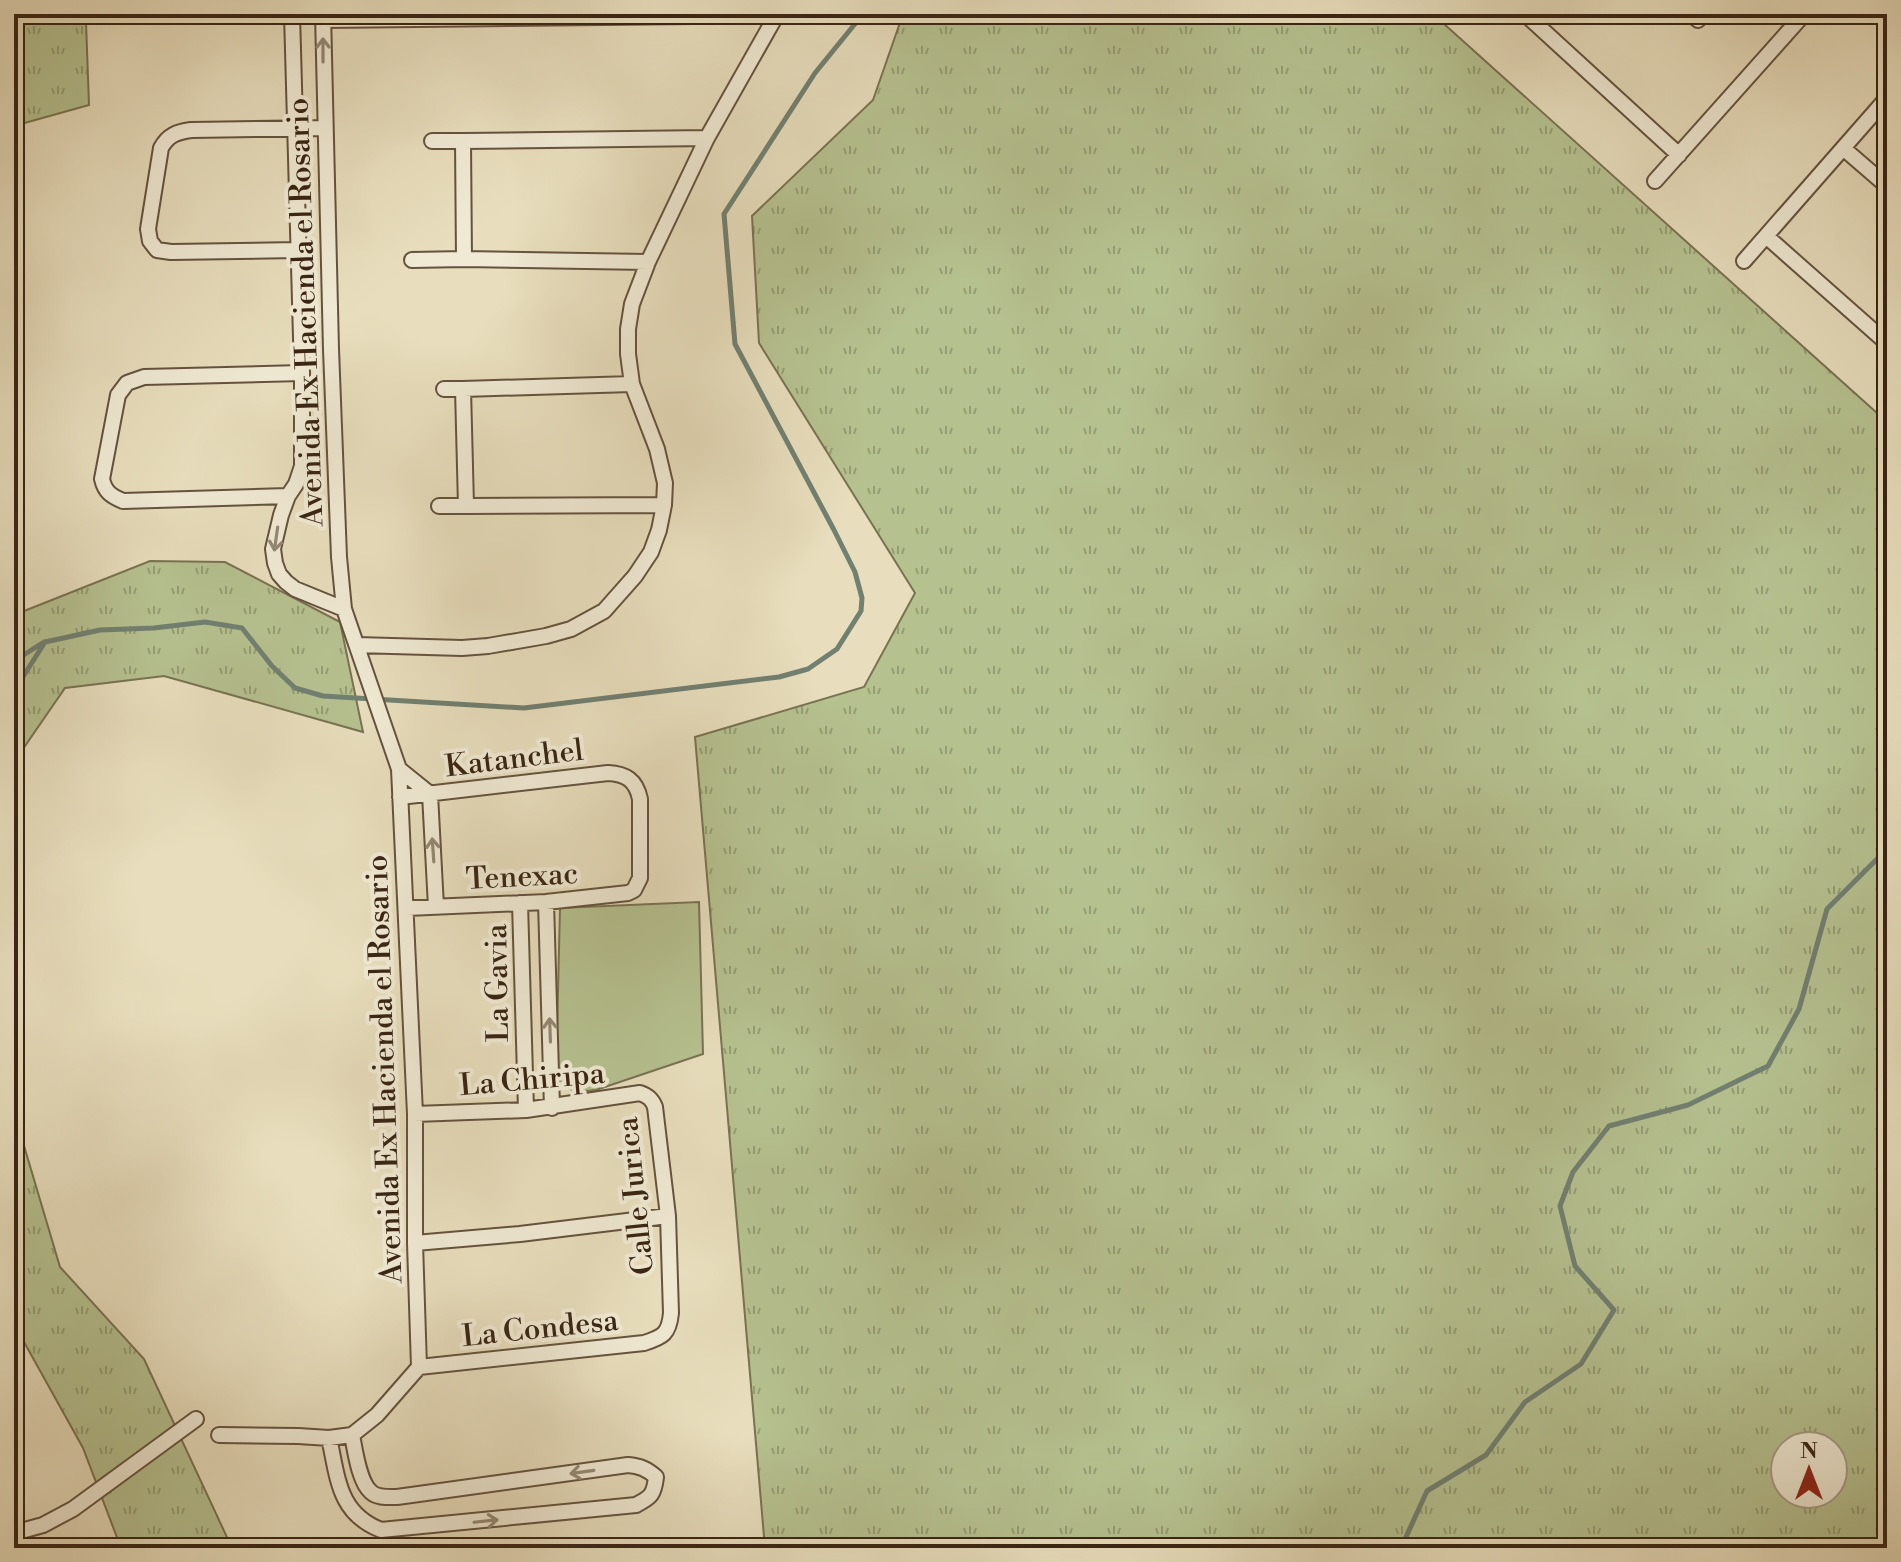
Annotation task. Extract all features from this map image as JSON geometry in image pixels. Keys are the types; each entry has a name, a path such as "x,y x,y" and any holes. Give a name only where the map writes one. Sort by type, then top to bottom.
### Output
{"street":[{"name":"Avenida Ex Hacienda el Rosario","path":"292,14 302,466 288,496 273,549 279,574 295,589 344,609"},
{"path":"323,17 776,14 707,138 648,262 632,304 628,329 632,384 662,465 665,483 659,530 651,552 635,576 604,611 571,629 512,643 462,648 357,645"},
{"path":"1525,14 1679,155"},
{"path":"1655,181 1804,14"},
{"name":"Avenida Ex Hacienda el Rosario","path":"323,17 334,450 344,609 399,769 415,1114 419,1367"},
{"path":"1744,261 1887,98"},
{"path":"298,250 157,250 152,245 148,229 161,148 172,135 191,130 325,128"},
{"path":"432,141 707,138"},
{"path":"463,141 464,259"},
{"path":"1843,148 1887,186"},
{"path":"1766,236 1887,343"},
{"path":"412,260 648,262"},
{"path":"288,496 123,501 112,497 102,479 118,395 127,383 144,377 302,373"},
{"path":"444,389 632,384"},
{"path":"463,389 466,506"},
{"path":"439,506 664,505"},
{"path":"399,769 430,794"},
{"name":"Katanchel","path":"400,797 608,773 626,776 637,787 640,799 641,871 638,885"},
{"name":"Avenida Ex Hacienda el Rosario","path":"430,794 436,907"},
{"name":"Tenexac","path":"407,908 546,902 621,895 638,885"},
{"name":"La Gavia","path":"546,902 552,1108"},
{"name":"La Gavia","path":"520,903 526,1110"},
{"name":"La Chiripa","path":"415,1114 552,1108 640,1093 652,1100"},
{"name":"Calle Jurica","path":"652,1100 668,1216 671,1313 665,1334"},
{"path":"415,1243 668,1216"},
{"name":"La Condesa","path":"419,1367 627,1345 657,1339 665,1334"},
{"path":"219,1435 329,1438 352,1435 377,1415 419,1367"},
{"path":"14,1533 43,1525 73,1509 196,1419"},
{"path":"329,1438 343,1498 354,1515 381,1530 636,1505 649,1498 655,1487 656,1477 648,1470 628,1465 380,1497 370,1492 364,1482 352,1435"},
{"path":"343,1498 364,1482"}],"green space":[{"path":"14,14 82,14 86,22 89,105 14,126"},
{"path":"903,14 1433,14 1887,422 1887,1548 765,1548 695,737 864,687 915,593 759,343 752,216 873,100"},
{"path":"150,561 225,562 340,622 363,732 164,676 65,688 14,762 14,615"},
{"path":"699,902 703,1054 596,1090 577,1091 559,1084 556,1074 560,908"},
{"path":"14,1112 60,1267 144,1359 232,1548 121,1548 83,1448 14,1324"}],"waterway":[{"path":"14,691 45,642 100,630 205,622 242,628 272,666 295,688 323,696 524,708 779,677 808,669 837,649 861,611 862,598 855,572 735,344 724,214 815,73 863,14"},
{"path":"14,661 44,642"},
{"path":"1401,1548 1427,1491 1486,1455 1525,1402 1581,1364 1614,1310 1575,1266 1560,1206 1573,1172 1609,1126 1688,1105 1768,1066 1799,1009 1827,909 1887,849"}]}
